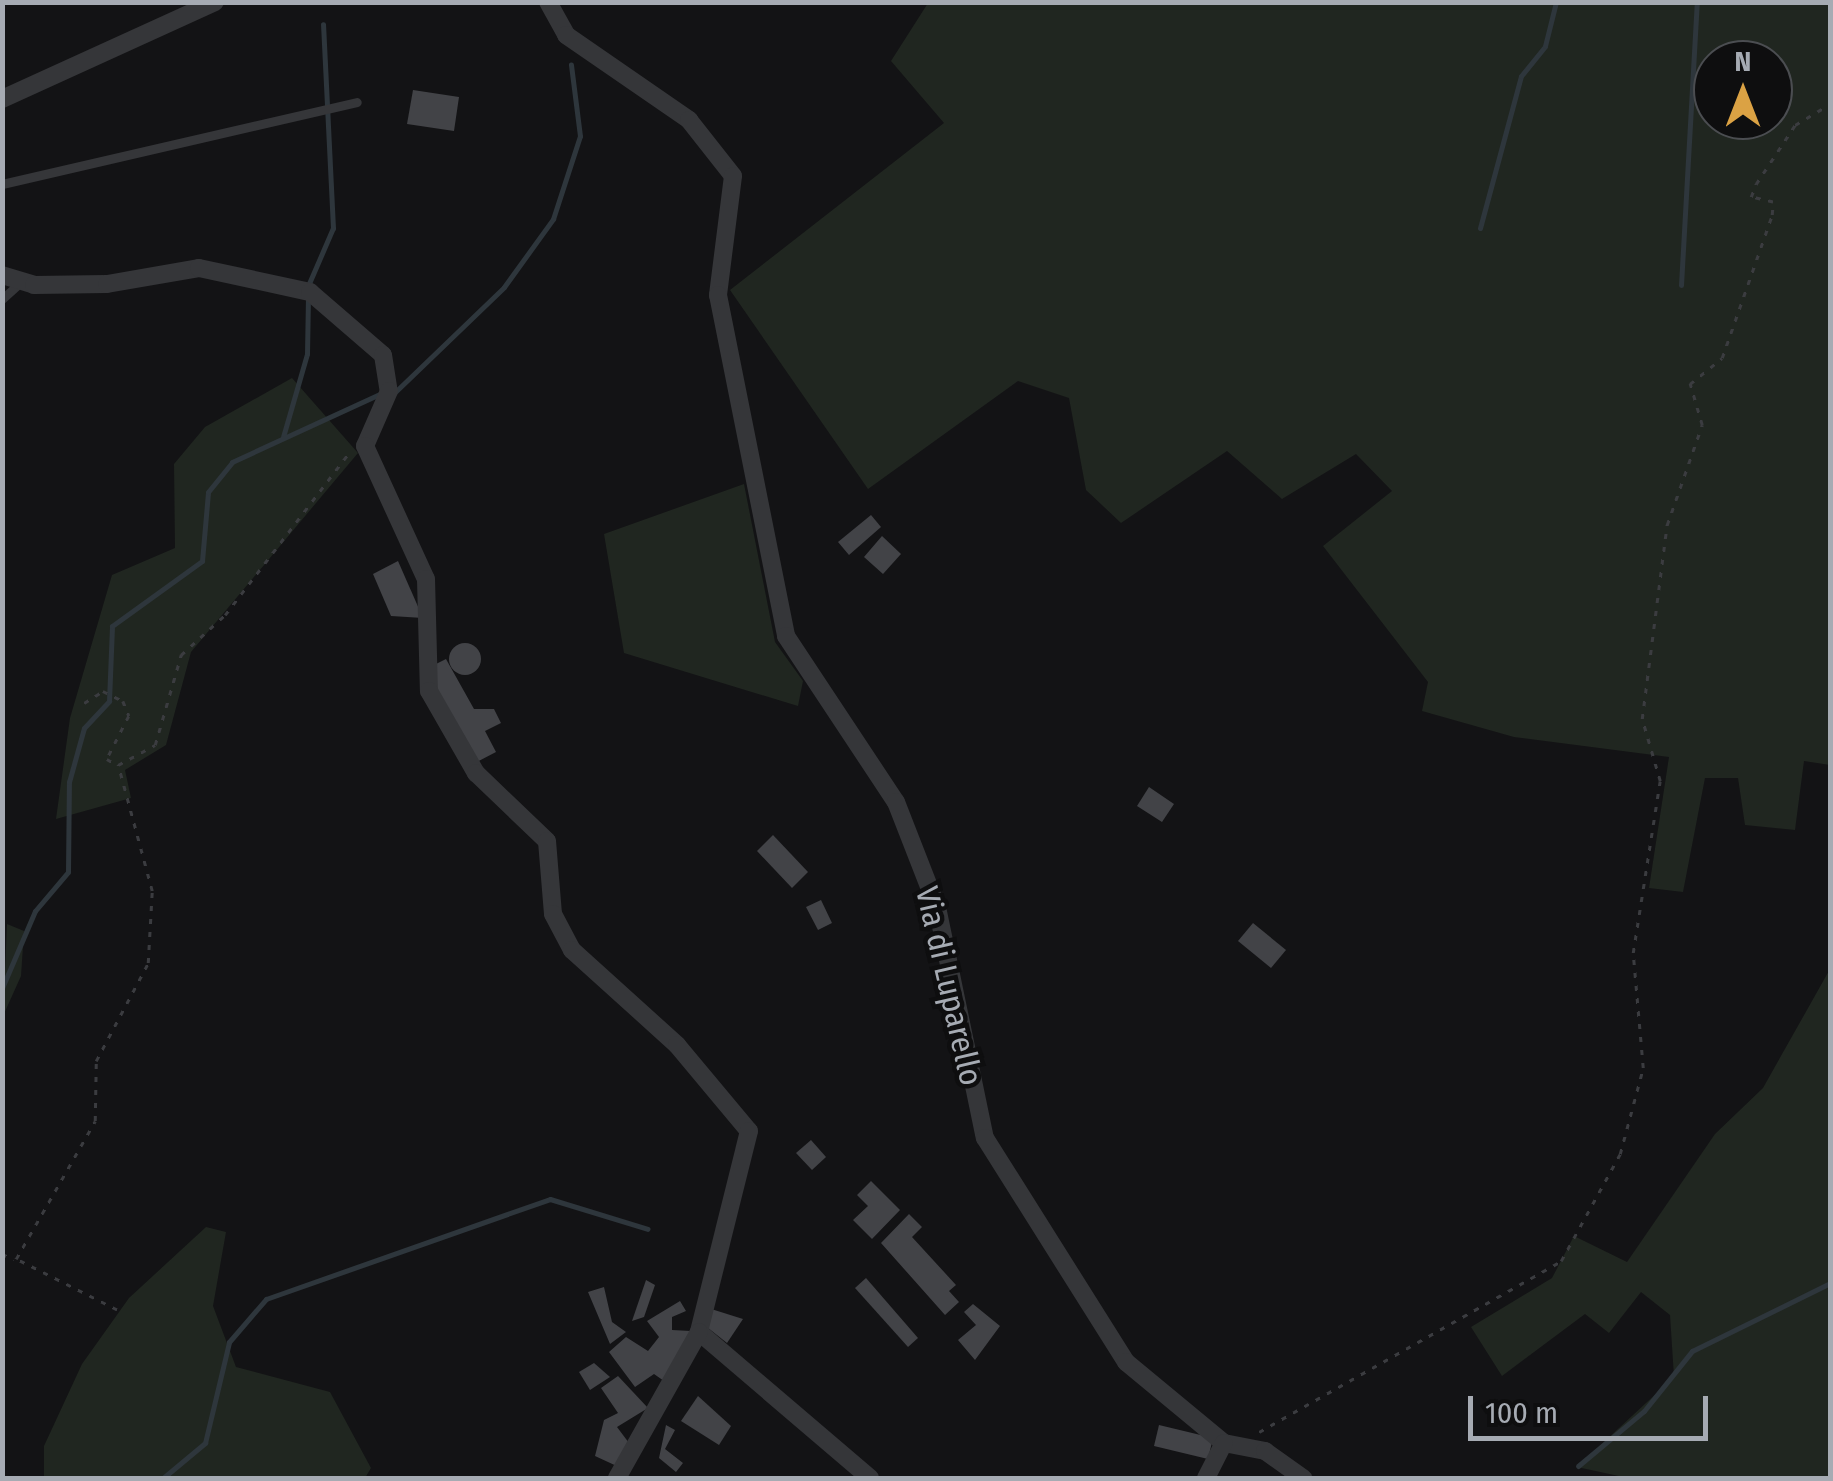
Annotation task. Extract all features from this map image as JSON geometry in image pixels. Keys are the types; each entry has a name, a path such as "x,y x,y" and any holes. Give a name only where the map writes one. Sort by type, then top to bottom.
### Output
{"street":[{"path":"2,100 214,2"},
{"name":"Via di Luparello","path":"548,2 566,35 689,120 734,176 718,295 786,636 896,802 937,907 985,1138 1126,1362 1224,1442 1265,1451 1303,1478"},
{"path":"12,279 108,284 198,268 310,292 390,370 366,432 370,463 426,579 425,676 456,746 547,841 553,914 572,950 677,1045 750,1131 699,1332 617,1478"},
{"path":"699,1332 870,1478"},
{"path":"1206,1478 1224,1442"}],"lane":[{"path":"2,184 356,102"},
{"path":"2,300 12,279"}],"path":[{"path":"1224,1442 1262,1431 1561,1261 1620,1154 1643,1068 1633,953 1660,781 1642,719 1667,525 1702,425 1690,384 1722,358 1772,215 1773,202 1751,198 1756,184 1795,125 1830,104"},
{"path":"118,766 155,746 181,654 224,615 366,432"},
{"path":"16,1259 94,1121 96,1061 148,963 152,891 118,766 107,759 129,716 123,700 103,691 84,703"},
{"path":"2,1254 116,1310"}],"shaded area":[{"path":"928,3 1830,3 1830,765 1804,761 1795,830 1745,825 1738,778 1705,778 1683,892 1649,888 1669,757 1514,737 1422,711 1428,682 1323,546 1392,491 1356,454 1282,499 1227,451 1121,523 1086,490 1069,398 1018,381 868,489 730,290 944,123 891,61"},
{"path":"292,378 358,453 191,652 166,745 125,770 131,798 56,819 70,718 112,575 175,548 174,464 205,427"},
{"path":"744,484 775,642 803,681 798,706 624,653 604,534"},
{"path":"7,924 24,931 21,976 3,1016"},
{"path":"1830,969 1830,1478 1628,1478 1577,1467 1674,1377 1670,1315 1641,1292 1609,1333 1585,1314 1502,1376 1471,1327 1552,1278 1574,1236 1627,1262 1715,1134 1763,1088"},
{"path":"206,1227 226,1232 213,1306 236,1367 330,1392 371,1468 365,1478 44,1478 44,1446 82,1364 129,1298"}],"building":[{"path":"413,90 459,97 454,131 407,124"},
{"path":"871,515 881,527 849,555 838,542"},
{"path":"882,536 901,554 883,574 864,557"},
{"path":"398,561 423,618 391,616 373,574"},
{"path":"465,643 477,647 481,659 477,671 465,675 453,671 449,659 453,647"},
{"path":"446,659 474,709 494,709 501,723 485,731 496,752 473,764 429,682 430,667"},
{"path":"1149,787 1174,804 1162,822 1137,806"},
{"path":"773,835 808,872 792,888 757,851"},
{"path":"821,900 832,923 818,930 806,907"},
{"path":"1253,923 1286,950 1271,968 1238,941"},
{"path":"811,1140 826,1157 812,1170 796,1153"},
{"path":"871,1181 900,1210 872,1239 853,1220 868,1206 857,1195"},
{"path":"909,1214 922,1227 912,1237 956,1285 949,1291 959,1302 945,1315 881,1243"},
{"path":"866,1278 918,1338 908,1347 855,1288"},
{"path":"646,1280 655,1285 644,1317 632,1321"},
{"path":"604,1287 612,1322 626,1332 610,1344 588,1292"},
{"path":"680,1301 686,1311 672,1317 672,1330 691,1331 664,1381 654,1374 635,1387 609,1352 626,1337 648,1351 659,1337 647,1321"},
{"path":"973,1304 1000,1326 975,1360 958,1340 976,1325 964,1312"},
{"path":"708,1308 743,1319 727,1343 703,1324"},
{"path":"594,1363 610,1377 590,1390 579,1372"},
{"path":"618,1376 648,1408 617,1427 632,1447 621,1468 595,1456 604,1420 618,1413 601,1388"},
{"path":"698,1396 731,1426 719,1445 681,1421"},
{"path":"666,1425 675,1430 665,1449 683,1463 676,1472 659,1458"},
{"path":"1159,1425 1213,1438 1208,1459 1154,1446"}],"waterway":[{"path":"1480,228 1521,76 1545,46 1556,2"},
{"path":"1681,285 1697,2"},
{"path":"307,288 333,228 323,24"},
{"path":"393,394 504,287 553,219 580,136 571,65"},
{"path":"283,437 307,354 308,299"},
{"path":"2,988 35,911 68,872 69,782 84,728 109,701 112,626 202,561 208,492 232,462 382,393"},
{"path":"163,1478 205,1443 229,1342 266,1299 550,1199 648,1229"},
{"path":"1578,1466 1644,1411 1692,1351 1830,1283"}]}
